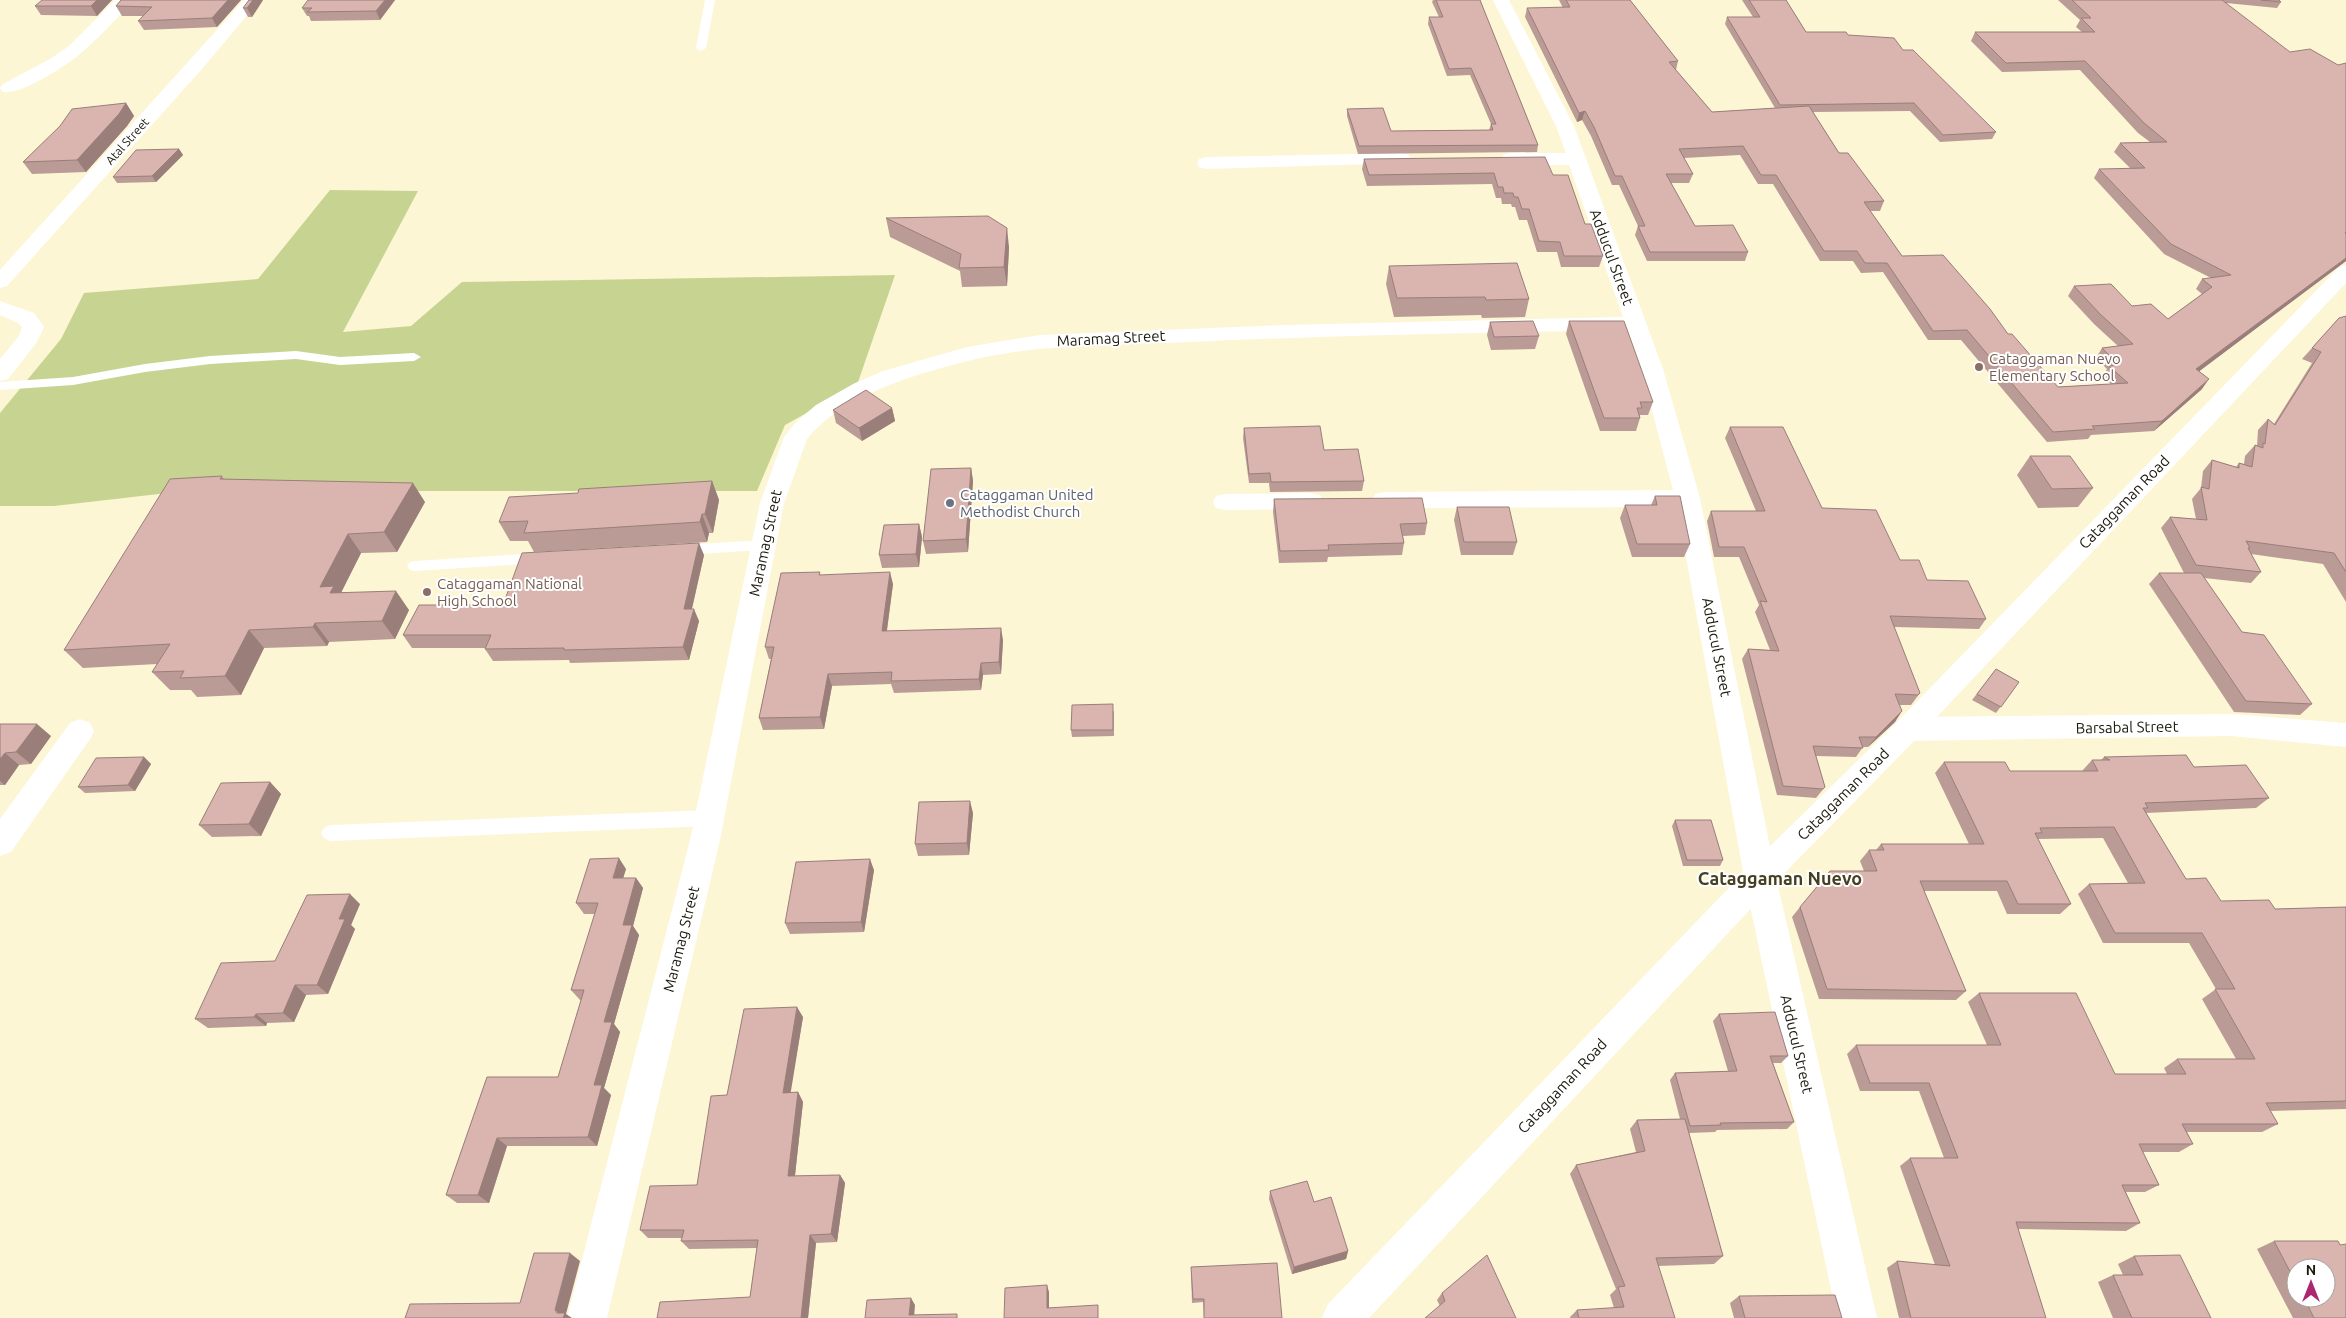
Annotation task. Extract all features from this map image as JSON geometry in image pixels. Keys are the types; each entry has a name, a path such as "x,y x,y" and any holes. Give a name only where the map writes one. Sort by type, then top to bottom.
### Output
{"street":[{"path":"9,88 56,63 75,50 124,0"},
{"name":"Atal Street","path":"0,282 196,65 252,0"},
{"name":"Adducul Street","path":"1500,0 1565,126 1652,368 1688,498 1760,877 1857,1318"},
{"path":"1206,163 1422,159"},
{"path":"1490,159 1577,159"},
{"name":"Cataggaman Road","path":"1342,1318 1760,877 1908,730 2346,271"},
{"path":"0,307 26,318 33,327 29,337 0,376"},
{"name":"Maramag Street","path":"587,1318 709,818 775,494 796,437 804,427 824,410 863,388 913,368 967,354 1040,342 1137,336 1636,324"},
{"path":"1363,500 1688,498"},
{"path":"1226,502 1334,501"},
{"name":"Barsabal Street","path":"1908,730 2231,726 2346,735"},
{"path":"0,843 80,731"}],"lane":[{"path":"701,48 710,0"},
{"path":"0,376 73,381 145,368 210,360 296,355 333,360 414,357"},
{"path":"670,551 764,545"},
{"path":"415,566 552,558"},
{"path":"330,833 709,818"}],"green space":[{"path":"330,190 418,191 343,332 411,326 462,282 895,275 857,385 785,425 757,491 185,491 54,506 0,506 0,413 61,339 84,293 258,279"}],"building":[{"path":"42,0 97,0 91,6 35,6"},
{"path":"121,0 228,0 212,18 138,21 152,7 116,6"},
{"path":"249,0 253,0 247,8 243,8"},
{"path":"308,0 385,0 376,11 307,12 312,8 302,8"},
{"path":"1436,0 1480,0 1538,145 1359,146 1347,109 1383,108 1391,131 1493,130 1491,124 1496,124 1471,68 1449,69 1429,17 1443,17"},
{"path":"1566,0 1630,0 1678,61 1669,62 1712,112 1809,106 1839,153 1848,153 1884,201 1864,202 1902,256 1943,255 1990,309 2008,334 2012,334 2058,387 2128,383 2109,366 2119,365 2102,348 2133,344 2100,314 2074,286 2111,284 2132,306 2151,304 2168,319 2212,287 2202,279 2231,275 2171,244 2099,169 2145,168 2120,143 2167,142 2144,123 2085,61 2006,63 1975,32 2095,32 2081,18 2091,18 2072,0 2222,0 2290,52 2310,49 2338,65 2346,63 2346,258 2196,369 2209,379 2162,421 2092,426 2095,429 2053,432 1967,330 1933,331 1887,263 1865,263 1857,251 1824,251 1776,175 1761,175 1743,146 1679,149 1693,174 1666,174 1695,226 1733,225 1748,252 1650,252 1638,226 1645,226 1622,176 1615,176 1585,111 1579,113 1527,8 1570,7"},
{"path":"1749,0 1786,0 1806,32 1846,32 1848,35 1894,38 1903,50 1913,50 1996,132 1943,135 1914,103 1780,105 1727,17 1760,17"},
{"path":"2261,0 2279,0 2281,2"},
{"path":"126,103 119,114 77,160 23,162 60,126 72,109"},
{"path":"179,149 152,176 113,177 136,150"},
{"path":"1545,157 1553,175 1568,175 1585,224 1591,224 1603,256 1564,256 1560,242 1539,241 1529,209 1522,209 1518,197 1514,197 1513,193 1504,193 1503,187 1498,187 1494,173 1369,175 1364,159"},
{"path":"988,216 1007,228 1004,267 959,268 961,254 886,218"},
{"path":"1517,263 1529,299 1486,300 1485,297 1397,298 1389,266"},
{"path":"2346,316 2346,572 2334,553 2246,541 2261,572 2196,565 2170,517 2207,520 2201,487 2209,489 2212,460 2239,468 2239,463 2252,467 2255,445 2263,448 2263,443 2265,444 2268,419 2275,425 2321,352 2312,348 2339,318"},
{"path":"1533,321 1539,336 1494,337 1490,322"},
{"path":"1569,321 1624,321 1653,402 1640,402 1642,408 1637,408 1640,418 1604,418"},
{"path":"866,390 892,408 859,428 833,410"},
{"path":"1320,426 1324,450 1358,449 1364,481 1271,482 1270,473 1249,474 1244,428"},
{"path":"1730,427 1783,427 1822,508 1876,510 1900,560 1919,560 1927,580 1968,581 1986,619 1890,616 1920,693 1918,695 1895,694 1902,711 1876,737 1859,737 1863,748 1813,746 1825,787 1823,789 1783,786 1748,649 1779,651 1760,601 1767,602 1744,547 1719,547 1711,511 1765,511"},
{"path":"2030,456 2070,456 2093,488 2052,489"},
{"path":"971,468 966,539 923,541 931,469"},
{"path":"222,476 220,479 413,483 384,532 348,534 320,587 334,586 330,593 396,591 382,621 315,623 313,627 249,630 225,676 180,678 184,671 152,672 170,644 64,650 170,479"},
{"path":"712,481 705,514 702,514 700,522 524,533 528,521 499,522 509,497 578,493 579,489"},
{"path":"1655,496 1680,496 1690,544 1637,544 1625,505 1657,505"},
{"path":"1422,498 1427,523 1400,524 1404,543 1328,545 1329,550 1280,551 1274,499"},
{"path":"1457,507 1509,507 1517,542 1464,542"},
{"path":"919,524 916,554 879,555 884,525"},
{"path":"699,543 684,609 694,609 683,647 564,650 564,648 485,649 491,635 403,635 419,605 503,605 522,553"},
{"path":"820,572 819,575 890,572 882,631 1001,628 999,662 981,663 979,679 891,681 892,672 828,674 820,717 759,718 774,647 765,647 781,573"},
{"path":"2159,573 2201,573 2242,632 2264,635 2312,704 2246,701"},
{"path":"1996,669 2019,682 2001,707 1977,694"},
{"path":"1113,704 1113,730 1071,730 1072,705"},
{"path":"0,724 37,724 16,752 5,753 0,759"},
{"path":"2186,755 2194,767 2246,765 2269,798 2145,803 2148,808 2143,808 2186,879 2206,878 2221,901 2269,900 2275,909 2346,907 2346,1101 2266,1103 2278,1124 2182,1124 2193,1144 2139,1144 2159,1185 2122,1185 2140,1223 2016,1222 2046,1318 1911,1318 1897,1261 1950,1266 1910,1158 1958,1158 1929,1083 1870,1083 1856,1045 2001,1045 1979,993 2076,993 2115,1074 2186,1074 2177,1059 2255,1059 2215,989 2235,989 2202,933 2115,933 2089,884 2145,883 2114,827 2040,828 2042,833 2035,833 2071,904 2018,904 2007,881 1920,881 1966,991 1827,989 1800,907 1830,871 1877,871 1869,850 1884,850 1881,844 1984,844 1944,762 2005,762 2010,771 2098,771 2092,760 2110,760 2104,757"},
{"path":"144,757 128,785 78,787 96,758"},
{"path":"270,782 249,824 199,825 221,783"},
{"path":"970,801 967,843 915,844 919,802"},
{"path":"1675,820 1711,820 1723,860 1687,860"},
{"path":"619,858 613,878 636,878 623,925 632,925 604,1022 612,1022 594,1085 602,1085 588,1137 497,1138 478,1195 446,1195 487,1077 558,1077 584,990 571,990 598,903 576,903 590,859"},
{"path":"870,859 861,922 785,923 796,862"},
{"path":"350,894 339,919 345,919 317,985 295,985 283,1013 256,1014 254,1017 195,1019 221,963 275,961 307,895"},
{"path":"797,1007 783,1093 798,1092 788,1176 840,1175 831,1234 810,1235 801,1318 657,1318 660,1302 750,1297 758,1240 681,1241 684,1230 640,1230 650,1186 697,1185 711,1096 727,1095 744,1009"},
{"path":"1775,1012 1788,1056 1770,1056 1794,1122 1720,1123 1721,1125 1690,1126 1675,1073 1737,1071 1719,1014"},
{"path":"1685,1119 1723,1256 1656,1258 1675,1318 1579,1318 1577,1310 1624,1307 1618,1287 1625,1286 1576,1165 1645,1151 1637,1120"},
{"path":"1307,1181 1314,1202 1331,1197 1348,1251 1294,1267 1270,1191"},
{"path":"2274,1241 2338,1241 2340,1245 2346,1244 2346,1318 2314,1318 2309,1308 2336,1308 2336,1258 2286,1258 2286,1264"},
{"path":"534,1253 570,1253 555,1310 557,1313 565,1313 563,1318 405,1318 410,1304 520,1303"},
{"path":"1487,1255 1516,1318 1425,1318 1445,1301 1442,1293"},
{"path":"2180,1255 2211,1318 2132,1318 2113,1275 2143,1275 2134,1256"},
{"path":"1277,1263 1282,1318 1204,1318 1204,1299 1193,1299 1191,1267"},
{"path":"1047,1285 1047,1308 1098,1305 1098,1318 1004,1318 1005,1288"},
{"path":"1835,1295 1842,1318 1745,1318 1739,1296"},
{"path":"911,1298 909,1315 957,1314 957,1318 865,1318 867,1300"}],"place":[{"name":"Cataggaman Nuevo Elementary School","path":"1979,367"},
{"name":"Cataggaman United Methodist Church","path":"950,503"},
{"name":"Cataggaman National High School","path":"427,592"}],"district":[{"name":"Cataggaman Nuevo","path":"1780,878"}]}
